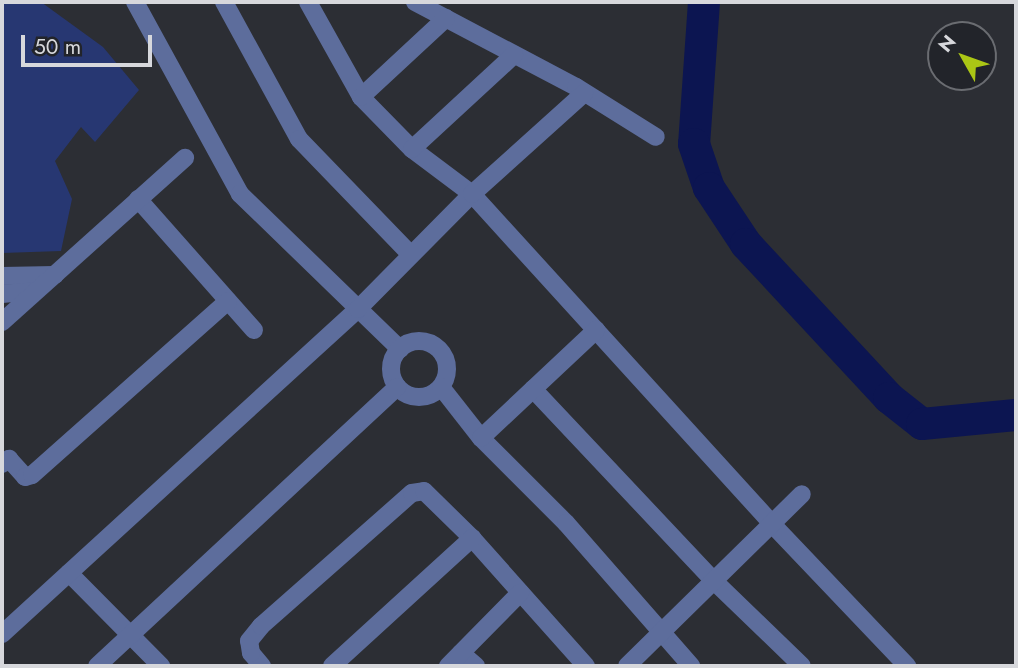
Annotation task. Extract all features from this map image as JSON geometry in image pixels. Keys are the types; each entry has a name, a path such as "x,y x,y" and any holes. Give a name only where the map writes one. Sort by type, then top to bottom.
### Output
{"street":[{"path":"135,2 240,194 400,349"},
{"path":"225,2 299,139 410,254"},
{"path":"308,2 361,97 412,149 472,194 772,524 907,666"},
{"path":"415,2 584,93 656,137"},
{"path":"361,97 446,18"},
{"path":"412,149 514,55"},
{"path":"2,634 358,309 472,194 584,93"},
{"path":"2,322 9,310 55,275 185,158"},
{"path":"138,199 254,330"},
{"path":"2,276 55,275"},
{"path":"2,294 35,292"},
{"path":"2,464 9,459 25,477 32,475 228,301"},
{"path":"481,438 596,330"},
{"path":"415,341 431,344 444,355 448,372 442,387 428,397 419,397 411,396 397,387 392,375 393,361 400,349 415,341"},
{"path":"97,666 397,387"},
{"path":"442,387 481,438 566,523 660,634 691,666"},
{"path":"533,389 714,581 802,666"},
{"path":"262,666 251,653 249,641 261,626 412,493 424,491 472,538 586,666"},
{"path":"626,666 802,494"},
{"path":"332,666 472,538"},
{"path":"69,573 161,666"},
{"path":"448,666 520,593"},
{"path":"461,653 476,666"}],"shaded area":[{"path":"2,2 41,2 103,47 139,90 95,142 81,127 55,161 72,199 61,251 2,253"}],"waterway":[{"path":"704,2 694,144 709,188 746,244 889,398 922,424 1016,415"}]}
